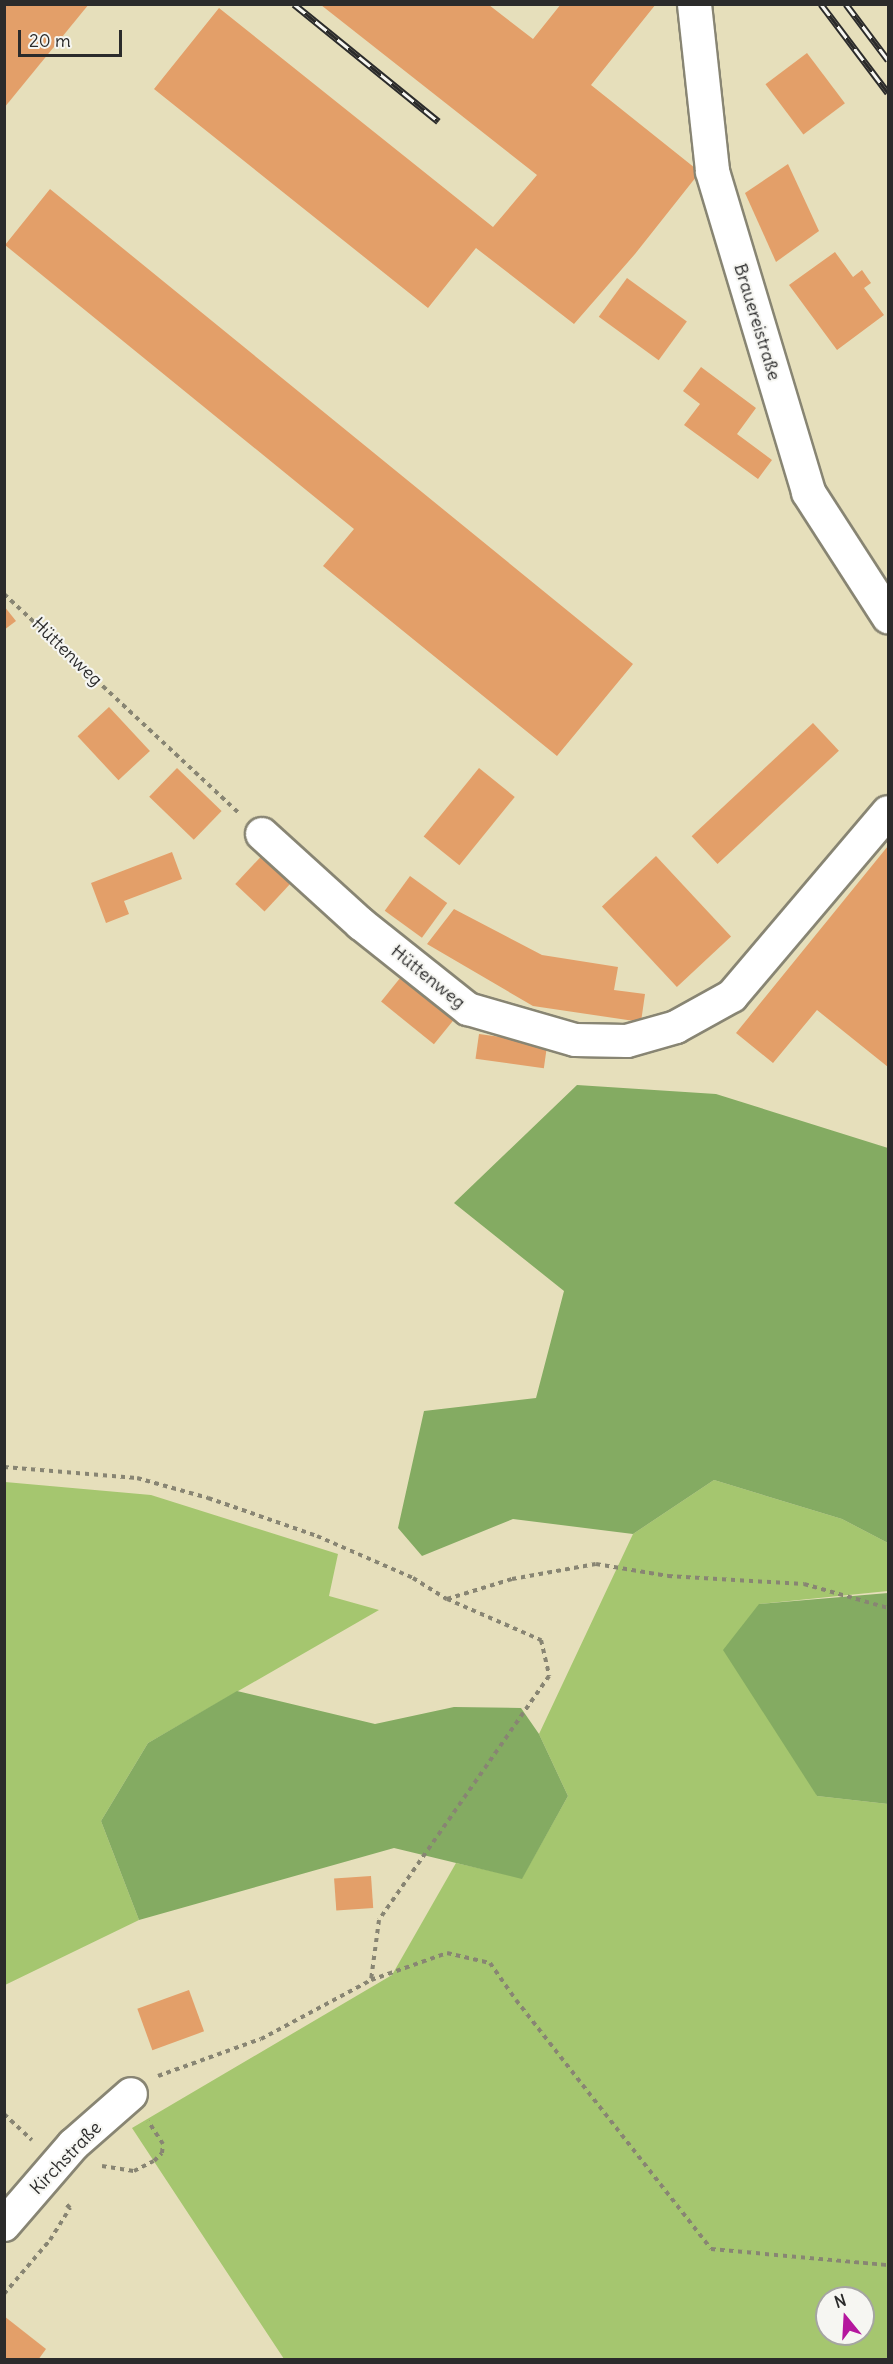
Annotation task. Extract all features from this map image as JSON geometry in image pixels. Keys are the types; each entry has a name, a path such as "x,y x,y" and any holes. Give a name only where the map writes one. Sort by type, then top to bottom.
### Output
{"street":[{"name":"Brauereistraße","path":"694,4 712,171 808,492 888,616"},
{"name":"Hüttenweg","path":"262,834 361,924 468,1010 575,1040 627,1041 676,1027 732,996 888,812"},
{"name":"Kirchstraße","path":"4,2225 73,2145 131,2094"}],"path":[{"name":"Hüttenweg","path":"4,594 52,637 146,729 262,834"},
{"path":"4,1467 137,1478 208,1498 317,1536 413,1578 447,1599 541,1640 549,1676 379,1920 371,1980"},
{"path":"447,1599 512,1579 596,1564 668,1576 804,1584 888,1608"},
{"path":"99,2165 134,2171 154,2161 162,2153 163,2144 131,2094 147,2080 261,2039 371,1980 447,1953 490,1963 516,2000 711,2248 888,2265"},
{"path":"4,2294 44,2247 70,2208 61,2200"}],"green space":[{"path":"577,1085 716,1094 888,1148 888,1543 842,1519 714,1480 633,1534 513,1519 422,1556 398,1528 424,1411 536,1398 564,1291 454,1203"},
{"path":"714,1480 842,1519 888,1543 888,1591 759,1604 817,1796 888,1804 888,2359 284,2359 132,2128 392,1975 456,1863 522,1878 568,1796 539,1734 633,1534"},
{"path":"5,1482 151,1495 338,1554 329,1596 379,1610 148,1743 101,1821 139,1920 5,1985"},
{"path":"888,1593 888,1804 817,1796 723,1650 759,1604"},
{"path":"237,1691 375,1724 454,1707 521,1708 539,1734 568,1796 522,1879 394,1848 139,1920 101,1821 148,1743"}],"building":[{"path":"4,4 89,4 4,108"},
{"path":"561,4 656,4 591,85 700,172 635,254 574,324 476,248 428,308 154,89 219,8 493,227 537,175 321,5 489,5 533,39"},
{"path":"807,53 845,103 803,135 765,84"},
{"path":"788,164 819,231 776,262 745,193"},
{"path":"50,189 633,664 557,756 323,566 354,529 5,245"},
{"path":"835,252 853,277 862,270 871,283 864,288 884,315 837,350 789,285"},
{"path":"627,278 687,321 659,360 599,317"},
{"path":"701,367 756,408 737,434 772,460 758,479 684,425 700,404 683,391"},
{"path":"4,606 16,621 4,630"},
{"path":"109,707 150,751 118,780 78,736"},
{"path":"813,723 839,751 718,864 692,836"},
{"path":"177,768 222,811 194,840 149,797"},
{"path":"479,768 515,797 459,865 424,836"},
{"path":"888,846 888,1067 817,1010 773,1063 736,1033"},
{"path":"268,849 297,876 265,911 235,884"},
{"path":"172,852 182,879 124,901 129,914 106,923 91,883"},
{"path":"656,856 731,936 677,987 602,906"},
{"path":"410,876 447,903 422,938 385,911"},
{"path":"454,909 542,955 618,967 614,990 645,994 641,1022 533,1006 427,944"},
{"path":"405,972 458,1015 434,1044 381,1002"},
{"path":"479,1034 547,1044 544,1068 476,1059"},
{"path":"371,1876 373,1908 336,1911 334,1879"},
{"path":"189,1990 204,2031 152,2050 137,2009"},
{"path":"4,2316 46,2349 38,2360 4,2360"}],"railway":[{"path":"294,4 438,121"},
{"path":"821,4 888,93"},
{"path":"846,4 888,60"}]}
